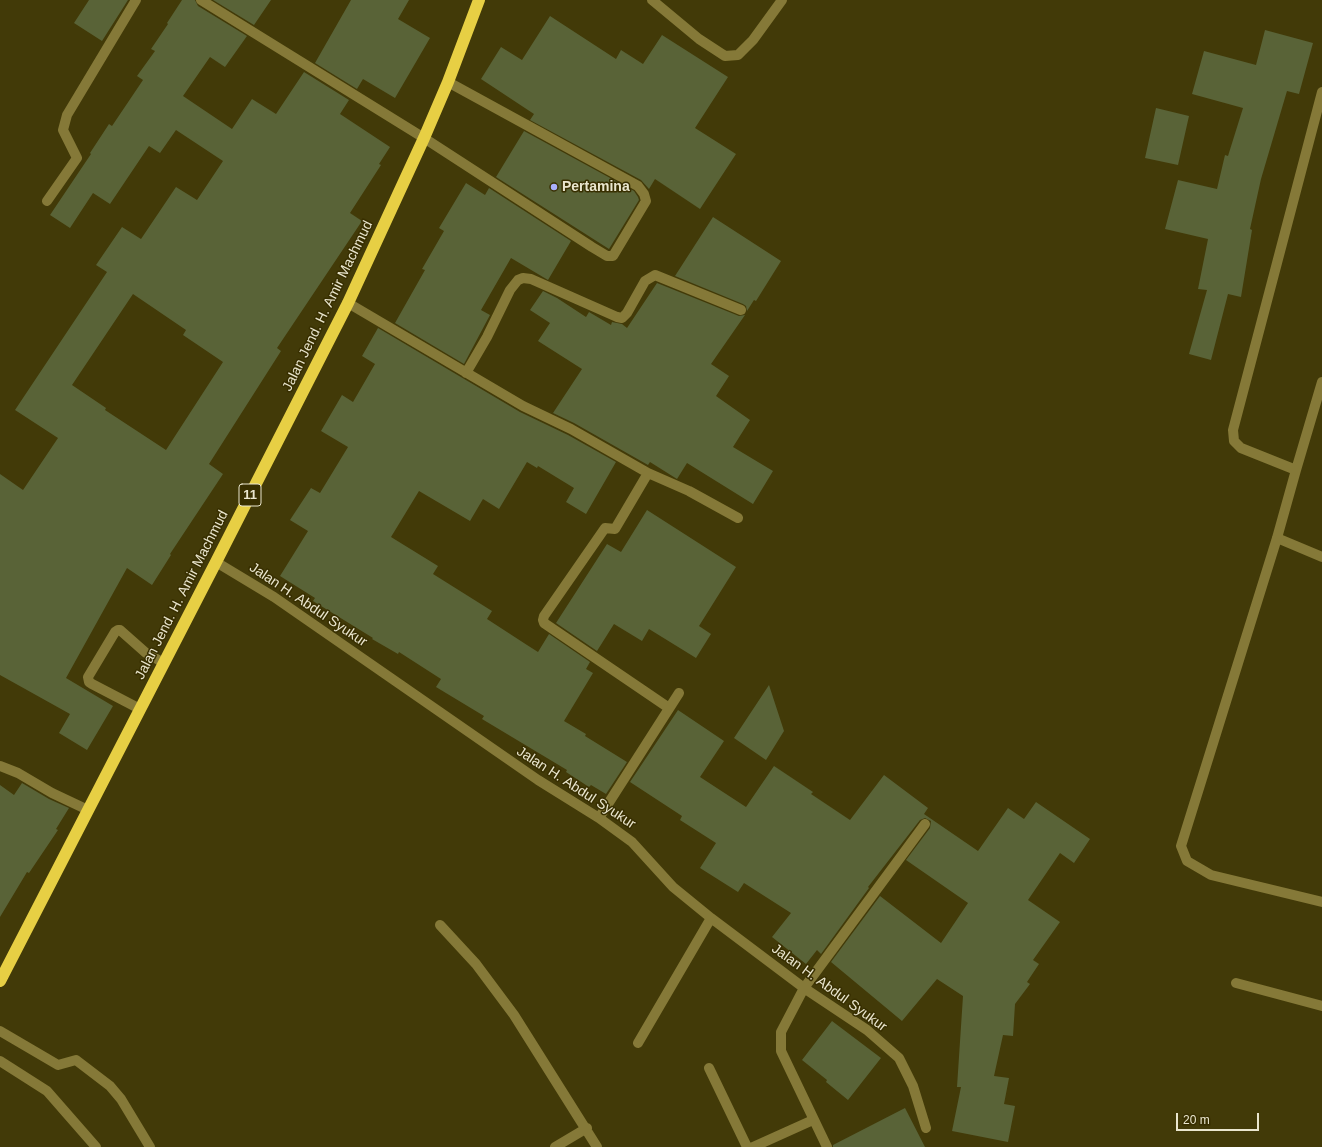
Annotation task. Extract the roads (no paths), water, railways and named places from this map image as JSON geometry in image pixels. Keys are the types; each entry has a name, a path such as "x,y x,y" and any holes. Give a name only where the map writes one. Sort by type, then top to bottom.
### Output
{"highway":[{"name":"Jalan Jend. H. Amir Machmud","path":"0,980 348,303 424,138 448,82 479,0"}],"street":[{"path":"48,201 77,158 63,130 68,115 136,0"},
{"path":"200,0 424,138 607,256 613,256 646,201 644,194 638,186 448,82"},
{"path":"652,0 699,39 725,56 738,55 753,40 782,0"},
{"path":"1296,470 1241,448 1234,441 1233,430 1322,92"},
{"path":"466,373 487,337 510,290 518,280 523,278 531,279 616,318 622,318 627,313 645,281 655,275 741,310"},
{"path":"348,303 523,406 572,429 648,473 689,491 738,518"},
{"path":"1322,382 1277,538 1181,846 1187,861 1211,875 1322,902"},
{"path":"648,473 615,528 606,528 544,616 543,620 544,623 669,708"},
{"path":"1277,538 1322,557"},
{"name":"Jalan H. Abdul Syukur","path":"216,562 274,597 538,780 599,818 632,842 673,887 710,918 804,988 867,1030 899,1058 913,1086 926,1128"},
{"path":"140,710 92,684 89,682 88,677 115,632 118,630 120,630 146,653 164,663"},
{"path":"599,818 679,693"},
{"path":"0,766 18,773 52,793 88,810"},
{"path":"827,1147 781,1051 781,1032 804,988 925,824"},
{"path":"638,1043 710,918"},
{"path":"440,925 476,964 514,1015 598,1147"},
{"path":"1236,983 1322,1006"},
{"path":"0,1031 58,1065 76,1060 110,1086 121,1099 150,1147"},
{"path":"0,1061 47,1091 96,1147"},
{"path":"709,1068 747,1147"},
{"path":"752,1147 813,1120"},
{"path":"555,1147 587,1128"}],"place":[{"name":"Pertamina","path":"554,187"}]}
